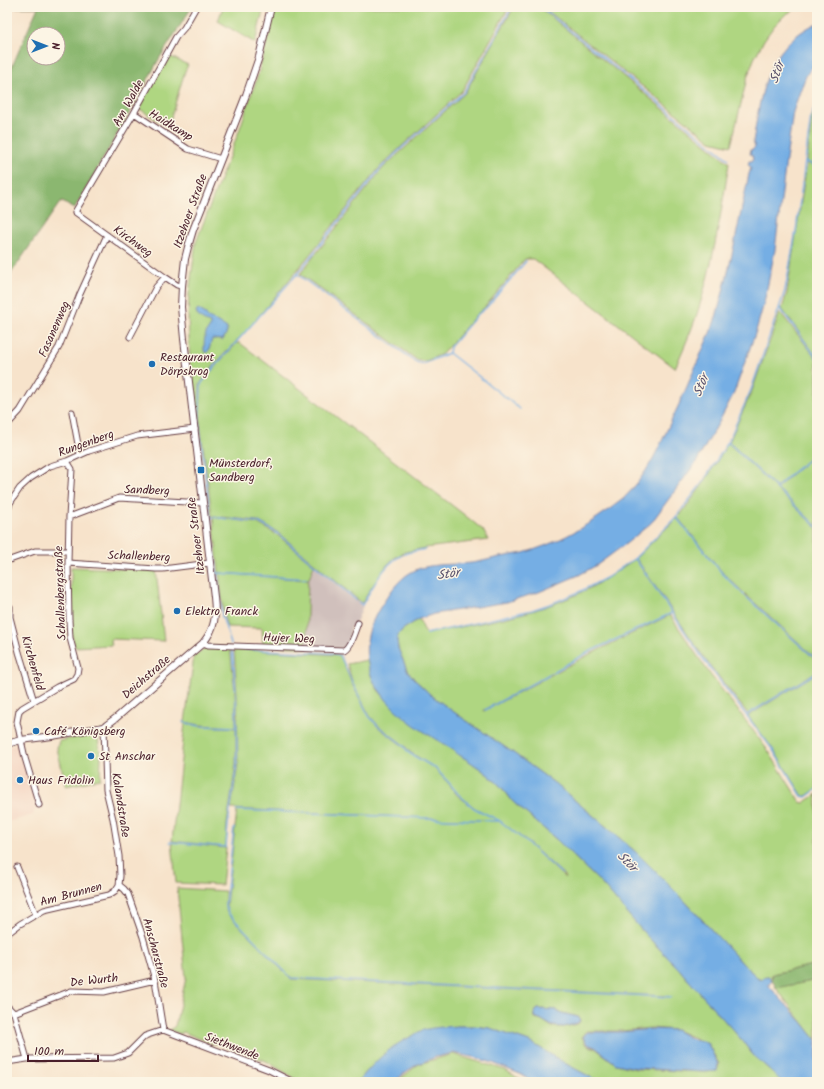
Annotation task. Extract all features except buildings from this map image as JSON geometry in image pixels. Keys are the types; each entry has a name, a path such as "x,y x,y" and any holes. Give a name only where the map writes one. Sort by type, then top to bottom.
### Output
{"street":[{"name":"Am Walde","path":"77,210 134,113 176,37 184,28 196,7"},
{"name":"Itzehoer Straße","path":"203,642 213,628 216,609 184,339 181,307 182,286 185,259 192,235 246,95 259,56 271,7"},
{"name":"Haidkamp","path":"134,113 188,148 222,159"},
{"name":"Kirchweg","path":"77,210 75,212 165,277 177,285 182,286"},
{"name":"Fasanenweg","path":"7,425 20,411 59,347 80,294 107,235"},
{"path":"130,337 156,287 165,277"},
{"path":"72,412 80,455"},
{"name":"Rungenberg","path":"7,514 10,503 20,488 31,478 50,466 67,461 89,451 138,436 195,429"},
{"name":"Schallenbergstraße","path":"21,740 17,722 20,710 74,678 77,674 78,668 70,638 68,551 72,469 67,461"},
{"name":"Sandberg","path":"69,517 119,498 203,503"},
{"path":"7,561 35,550 68,551"},
{"name":"Schallenberg","path":"68,563 156,569 210,563"},
{"name":"Kirchenfeld","path":"10,607 10,617 34,701"},
{"name":"Hujer Weg","path":"203,642 208,645 344,650 349,646 358,623"},
{"name":"Deichstraße","path":"104,727 203,642"},
{"path":"7,744 21,740 104,727"},
{"name":"Kalandstraße","path":"104,727 106,790 113,819 119,856 119,885"},
{"path":"21,740 39,805"},
{"path":"17,867 36,915"},
{"name":"Am Brunnen","path":"7,934 44,910 109,895 115,891 119,885"},
{"name":"Anscharstraße","path":"119,885 128,894 143,937 155,980 163,1030"},
{"name":"De Wurth","path":"14,1014 71,991 104,992 155,980"},
{"path":"7,1006 14,1014 26,1059"},
{"path":"7,1062 26,1059 114,1058 128,1053 145,1036 163,1030"},
{"name":"Siethwende","path":"163,1030 269,1070 293,1082"}],"shaded area":[{"path":"314,565 363,606 355,625 351,627 348,644 344,648 306,648 308,580"},
{"path":"19,744 36,806 33,815 7,822 7,747"}],"green space":[{"path":"7,7 38,7 7,8"},
{"path":"38,7 192,7 159,59 74,209 61,201 7,279 7,78 26,34 26,66 66,66 66,26 30,26"},
{"path":"223,7 264,7 255,43 218,21"},
{"path":"276,7 509,7 462,91 380,167 295,273 247,330 214,365 200,384 199,422 196,422 190,363 188,315 189,293 196,242 239,131 258,75"},
{"path":"514,7 539,7 729,163 720,220 703,296 695,321 675,368 533,259 525,259 485,307 442,354 426,361 417,360 300,274 383,168 465,93"},
{"path":"543,7 800,7 786,14 774,26 764,40 754,59 747,78 731,146 711,141"},
{"path":"169,56 188,65 168,127 138,108"},
{"path":"817,108 817,166 807,162 812,117"},
{"path":"807,163 817,167 817,357 782,309 787,292"},
{"path":"780,312 817,359 817,452 776,487 729,442 752,391"},
{"path":"237,343 240,343 462,513 483,530 488,540 405,552 394,558 387,565 362,603 277,532 258,521 212,516 200,423 201,384"},
{"path":"728,443 817,528 817,659 723,573 678,518 704,483"},
{"path":"817,453 817,526 777,488"},
{"path":"213,517 257,523 276,534 314,565 309,579 219,573"},
{"path":"677,518 722,573 817,661 817,671 748,714 705,659 636,558"},
{"path":"635,559 672,613 587,653 484,711 588,655 670,615 709,673 769,752 800,802 804,803 817,794 817,964 772,974 771,979 768,977 761,979 757,977 637,853 553,782 431,695 407,670 398,648 398,635 402,630 419,619 426,634 543,608 587,589"},
{"path":"71,567 156,570 164,641 110,639 112,645 75,647 72,636"},
{"path":"219,573 308,580 306,648 263,645 262,628 227,627 224,616"},
{"path":"209,646 230,647 235,693 236,727 200,725 185,722 194,656"},
{"path":"234,649 340,655 352,684 369,716 378,727 403,746 409,753 434,768 457,795 474,808 499,821 231,809 238,764 237,694"},
{"path":"367,660 371,675 378,690 388,701 435,739 442,742 490,776 513,802 557,840 601,883 645,934 680,970 740,1038 753,1055 782,1082 600,1082 532,1043 490,1028 457,1026 368,1070 358,1082 342,1082 342,1080 341,1082 301,1082 266,1061 217,1043 213,1044 183,1032 180,1034 170,1030 175,1026 186,978 177,888 225,891 225,906 227,913 291,979 669,997 292,978 234,920 228,913 226,906 237,810 500,821 475,808 458,794 435,768 410,752 404,745 379,726 370,716 353,684 347,664","holes":["500,821 525,840 563,874 565,878 524,840","538,1009 557,1010 558,1012 579,1017 580,1021 578,1024 564,1027 552,1027 542,1020 535,1018 534,1012","651,1028 676,1030 708,1044 719,1064 717,1071 704,1072 636,1069 616,1064 595,1048 586,1045 582,1037 586,1031 621,1031"]},
{"path":"817,673 817,789 806,796 803,796 773,749 748,716"},
{"path":"185,723 200,726 236,728 236,763 227,824 226,847 172,841"},
{"path":"97,733 101,758 100,779 66,786 57,748 59,741"},
{"path":"172,842 226,848 222,885 176,883"},
{"path":"817,964 817,980 776,988 772,979 773,974"},
{"path":"817,980 817,1041 776,988"},
{"path":"453,1054 505,1070 525,1082 396,1082 419,1064"}],"water":[{"name":"Stör","path":"817,23 817,60 806,76 793,112 775,250 764,303 756,331 734,393 697,461 651,523 597,565 579,575 539,592 507,602 434,614 419,619 402,630 398,635 397,640 398,648 407,670 431,695 553,782 637,853 757,977 761,979 769,977 771,979 772,981 769,986 817,1041 817,1082 782,1082 753,1055 740,1038 680,970 645,934 601,883 557,840 513,802 501,787 487,774 455,751 414,725 386,700 373,681 368,664 366,649 368,634 377,613 397,584 406,575 424,567 444,564 480,562 498,557 523,553 545,546 567,536 597,518 623,499 639,481 662,441 710,333 716,316 735,242 751,168 748,165 749,161 752,161 753,159 752,155 750,154 751,149 752,150 755,147 753,142 759,106 769,73 776,58 787,45 800,33"},
{"path":"198,309 206,314 208,318 227,328 227,332 223,340 212,339 207,353 204,351 204,341 205,335 210,327 210,323 199,317 196,311"},
{"path":"538,1009 557,1010 558,1012 578,1017 580,1021 564,1027 552,1026 535,1017 535,1012"},
{"path":"457,1026 490,1028 532,1043 600,1082 532,1082 522,1075 493,1063 453,1053 436,1057 418,1064 394,1082 358,1082 382,1056 404,1040 423,1030"},
{"path":"651,1029 676,1030 692,1039 708,1044 718,1064 717,1071 704,1072 636,1068 616,1064 595,1047 587,1044 583,1037 587,1032 621,1032"}],"waterway":[{"path":"231,644 222,616 205,474 199,422 201,384 215,366 297,274 381,168 464,92 512,7"},
{"path":"541,7 728,159"},
{"path":"426,634 532,610 579,592 608,577 635,558 676,517 703,482 728,442 751,390 785,291 796,231 811,116 817,104"},
{"path":"805,161 817,167"},
{"path":"297,274 416,362 423,364 449,353 450,347 526,261"},
{"path":"780,308 817,358"},
{"path":"449,353 520,409"},
{"path":"728,442 817,527"},
{"path":"776,488 817,453"},
{"path":"211,517 258,522 277,533 362,605 375,582 392,562 407,553 425,549"},
{"path":"676,517 722,573 744,595 817,660"},
{"path":"635,558 704,660 773,750 802,796 806,797 817,789"},
{"path":"217,573 307,579"},
{"path":"485,710 587,653 672,613"},
{"path":"170,842 226,847 237,763 236,694 232,649"},
{"path":"240,649 331,653 340,655 369,716 378,726 403,745 409,753 435,768 458,794 474,808 500,821 562,874"},
{"path":"747,715 817,672"},
{"path":"183,722 200,726 237,727"},
{"path":"236,810 498,821"},
{"path":"234,828 225,906 228,913 291,978 672,997"}],"place":[{"name":"Restaurant Dörpskrog","path":"152,364"},
{"name":"Münsterdorf, Sandberg","path":"201,470"},
{"name":"Elektro Franck","path":"177,611"},
{"name":"Café Königsberg","path":"36,731"},
{"name":"St Anschar","path":"91,756"},
{"name":"Haus Fridolin","path":"20,780"}]}
